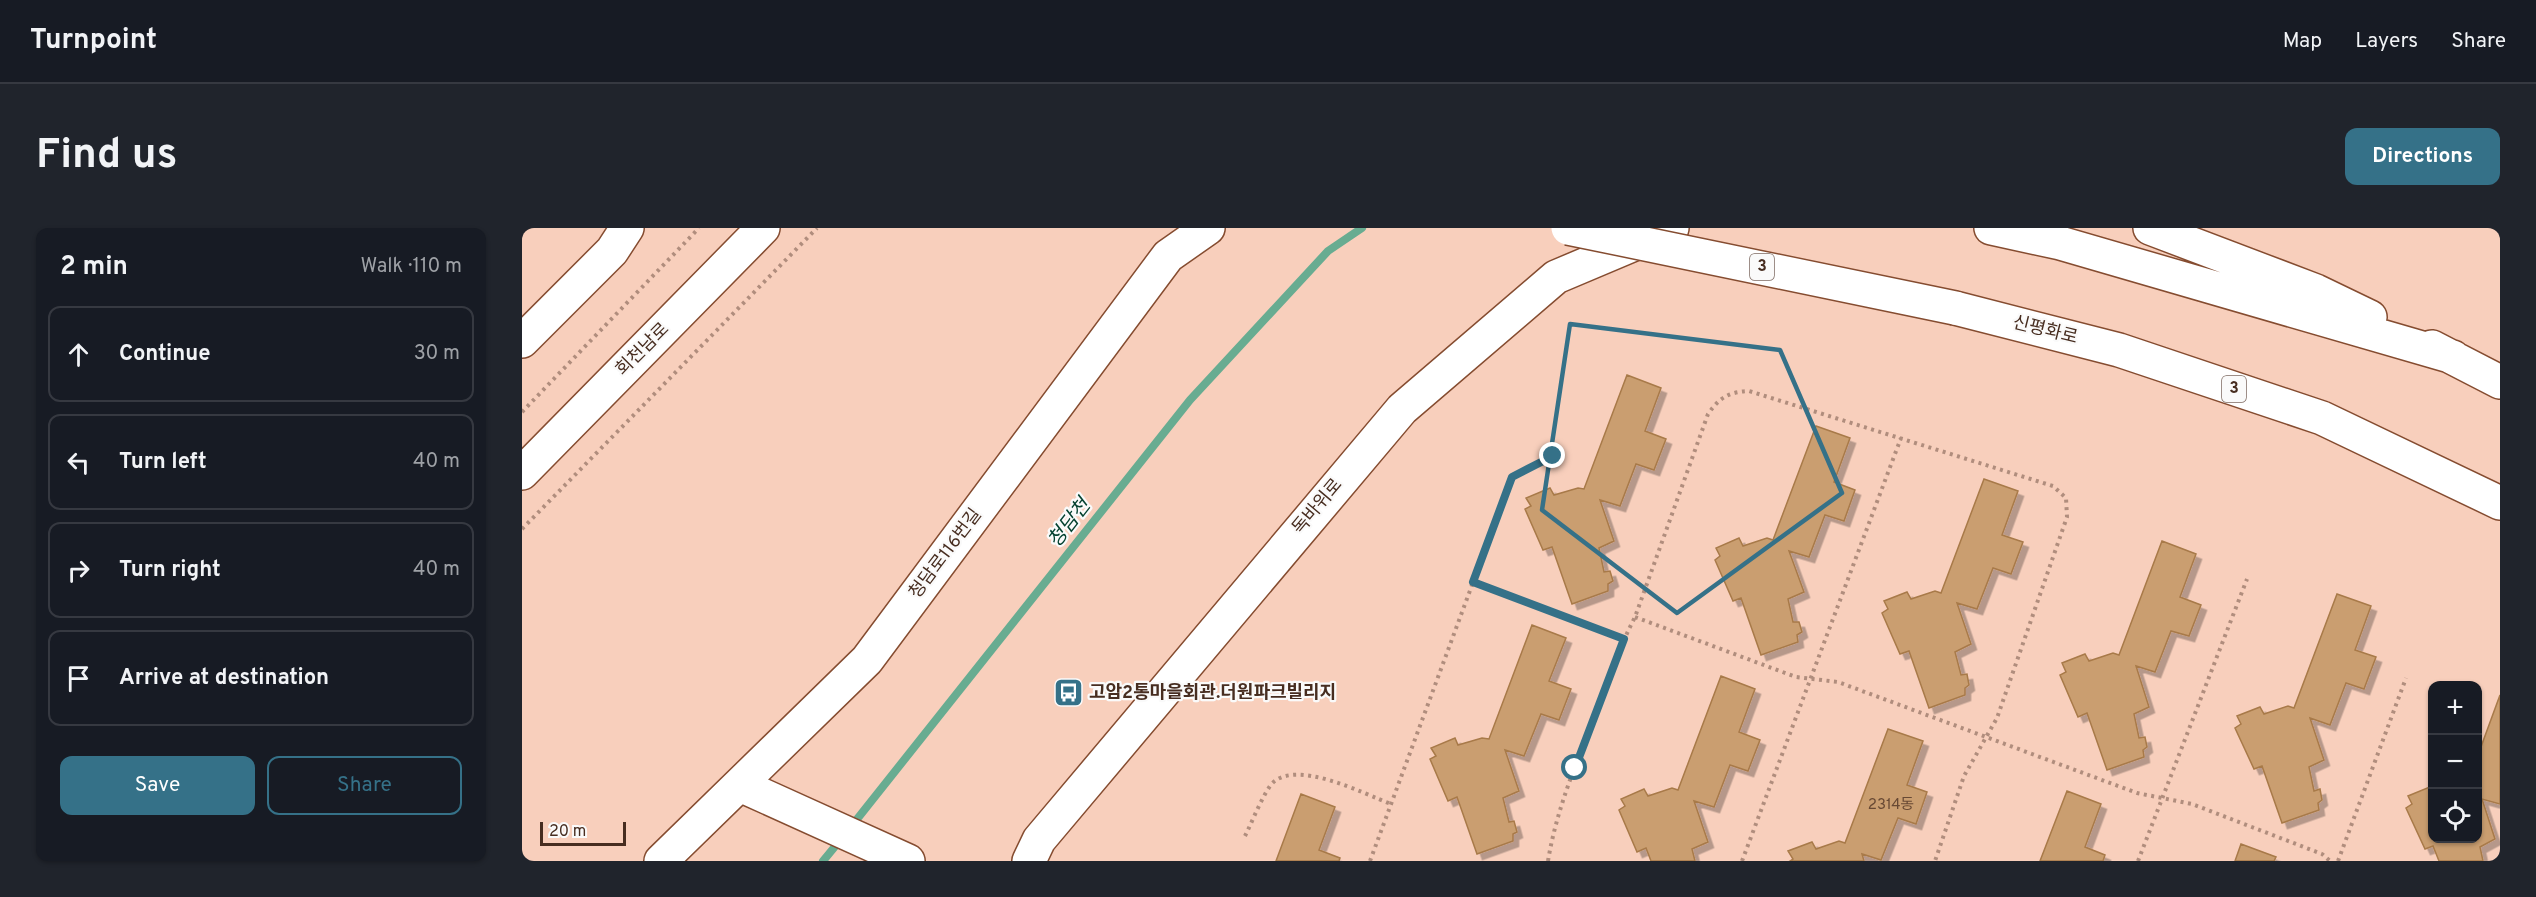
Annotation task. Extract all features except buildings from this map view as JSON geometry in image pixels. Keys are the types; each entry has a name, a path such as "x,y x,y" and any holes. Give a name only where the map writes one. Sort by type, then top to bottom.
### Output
{"main road":[{"path":"522,341 612,251 627,228"},
{"name":"회천남로","path":"522,473 763,228"},
{"name":"청담로116번길","path":"661,861 867,660 1168,256 1208,228"},
{"name":"신평화로","path":"1568,228 1955,308 2119,350 2322,418 2500,503"},
{"name":"독바위로","path":"1029,861 1039,840 1402,409 1556,277 1672,228"},
{"path":"1991,228 2060,243 2453,357"},
{"path":"2150,228 2316,291 2500,382"},
{"path":"740,785 908,861"}],"path":[{"path":"522,412 699,228"},
{"path":"522,530 818,228"},
{"path":"1548,861 1554,827 1624,639 1635,617 1708,414 1718,400 1731,392 1749,391 2053,486 2066,498 2067,517 1998,718 1964,776 1935,861"},
{"path":"1742,861 1901,438"},
{"path":"1370,861 1512,477 1553,456"},
{"path":"2138,861 2247,579"},
{"path":"1473,582 1624,639"},
{"path":"1635,617 1796,677 1838,682 2138,793 2192,804 2322,854 2330,861"},
{"path":"2338,861 2406,678"},
{"path":"1245,836 1271,784 1290,774 1309,774 1391,804"}],"highlighted area":[{"path":"1570,324 1780,350 1842,493 1677,613 1542,510"}],"waterway":[{"name":"청담천","path":"850,828 1190,400 1328,251 1362,228"},
{"name":"청담천","path":"823,861 842,838"}],"place":[{"name":"고암2통마을회관.더원파크빌리지","path":"1068,693"}],"route":[{"path":"1553,456 1512,477 1473,582 1624,639 1575,768"}]}
